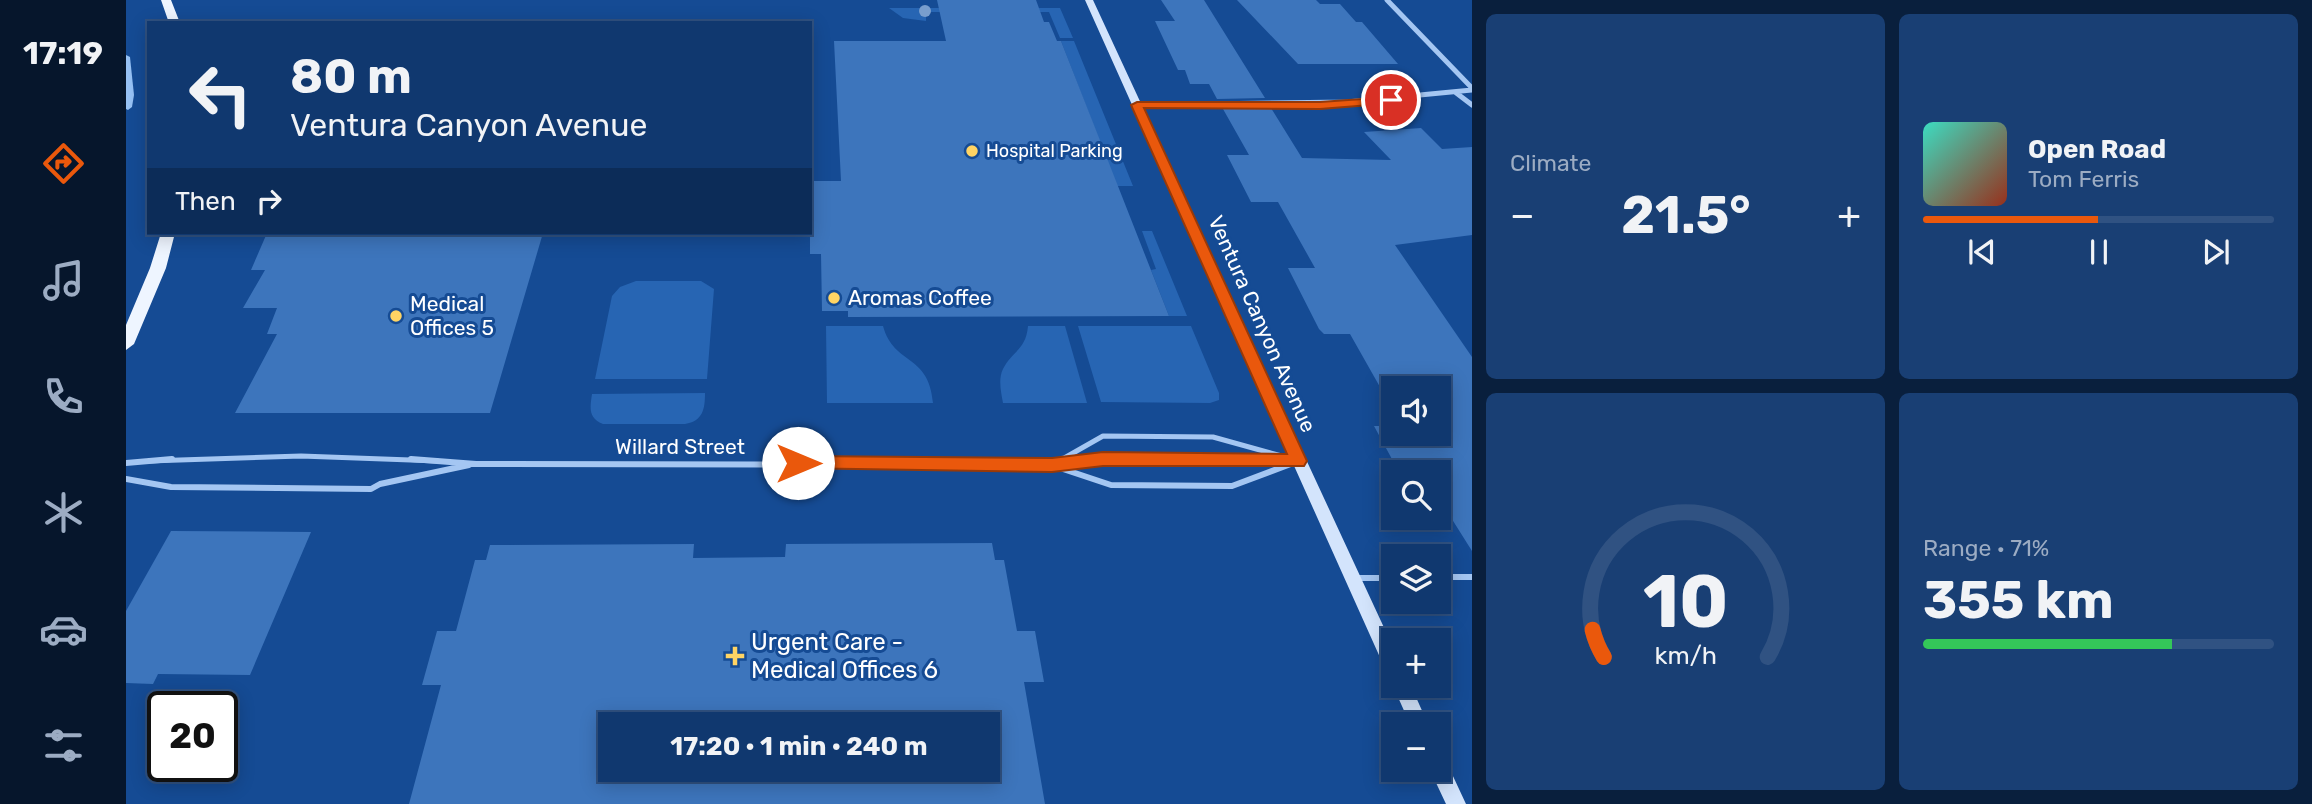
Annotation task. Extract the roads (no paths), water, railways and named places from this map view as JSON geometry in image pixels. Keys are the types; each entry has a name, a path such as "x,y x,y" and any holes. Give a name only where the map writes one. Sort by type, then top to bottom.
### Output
{"main road":[{"path":"166,0 174,21"},
{"path":"126,344 158,268 167,235"}],"street":[{"name":"Ventura Canyon Avenue","path":"1089,0 1381,641"},
{"path":"1387,0 1472,89"},
{"path":"1137,105 1320,106 1370,103 1472,89"},
{"path":"1455,92 1472,105"},
{"path":"1446,782 1456,804"}],"lane":[{"name":"Willard Street","path":"1052,465 1103,436 1213,437 1298,461"},
{"name":"Willard Street","path":"126,463 186,458 400,457 476,464 1052,465 1103,459 1298,461"},
{"name":"Willard Street","path":"1052,465 1111,485 1232,486 1298,461"},
{"name":"Willard Street","path":"126,479 171,487 371,489 380,484 476,464"},
{"path":"1451,577 1472,577"},
{"path":"1352,578 1381,578"}],"waterway":[{"path":"126,57 130,95 128,107"}],"place":[{"name":"Hospital Parking","path":"972,151"},
{"name":"Aromas Coffee","path":"834,298"},
{"name":"Medical Offices 5","path":"396,316"},
{"name":"Urgent Care - Medical Offices 6","path":"735,656"}]}
